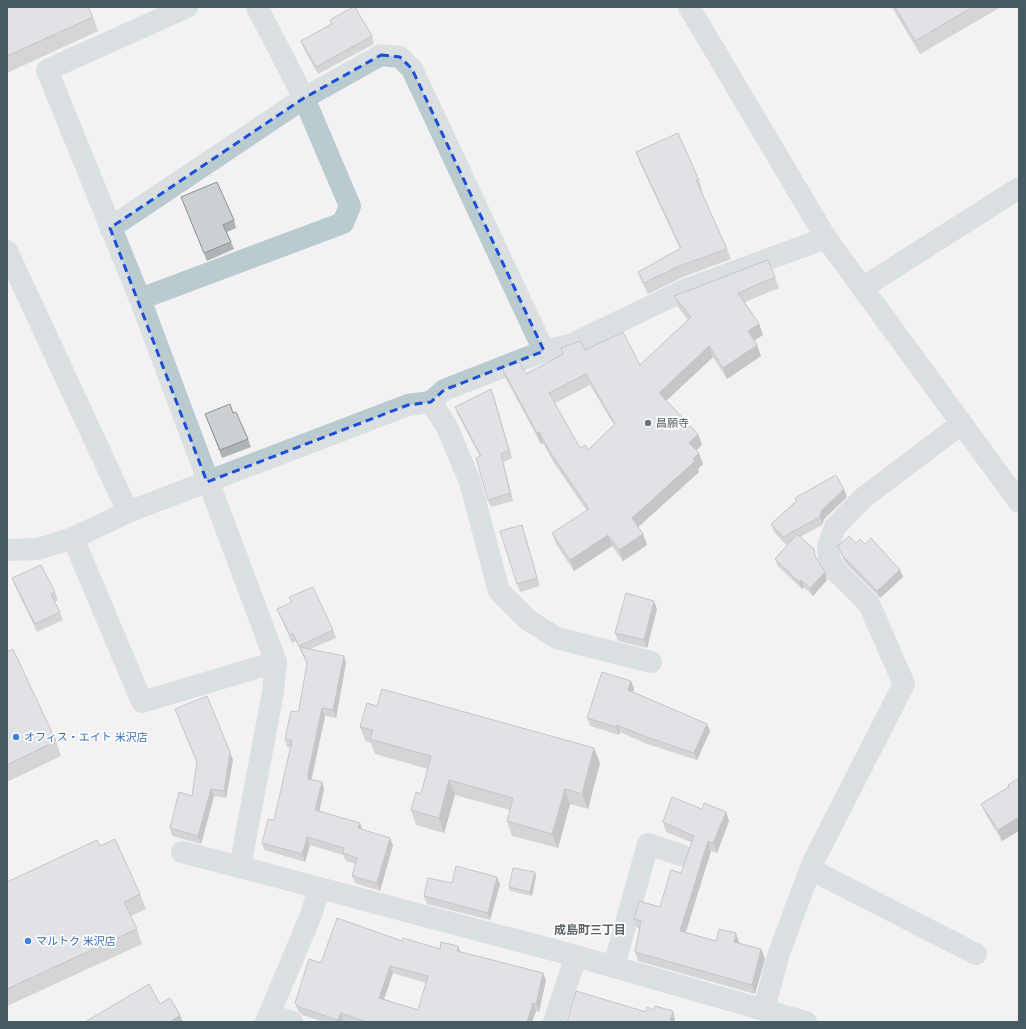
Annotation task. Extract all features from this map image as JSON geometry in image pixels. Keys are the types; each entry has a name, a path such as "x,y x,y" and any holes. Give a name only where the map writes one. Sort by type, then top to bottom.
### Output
{"street":[{"path":"188,7 48,70 110,228 140,299 207,482 270,640 276,662 274,692 240,867"},
{"path":"140,299 343,223 350,206 304,98 257,7"},
{"path":"689,7 826,238 1019,502"},
{"path":"110,228 304,98 382,55 400,57 412,69 544,351"},
{"path":"862,288 1019,188"},
{"path":"7,550 38,549 73,538 128,512 408,405 431,402 444,390 544,351 570,345 686,289 826,238"},
{"path":"7,250 128,512"},
{"path":"431,402 447,427 470,482 499,591 528,620 557,638 651,662"},
{"path":"764,1009 779,954 810,870 904,684 869,604 835,570 829,558 828,546 834,527 863,498 962,424"},
{"path":"73,538 142,702 276,662"},
{"path":"614,966 648,844 681,856"},
{"path":"182,852 614,966 806,1022"},
{"path":"810,870 976,954"},
{"path":"292,1022 268,1018 311,915 320,888"},
{"path":"554,1022 576,956"}],"highlighted area":[{"path":"381,55 400,57 412,69 544,351 444,390 431,402 408,405 207,482 110,228 304,98"}],"building":[{"path":"7,7 88,7 93,17 7,56"},
{"path":"355,7 372,36 316,67 301,41 332,24 330,20"},
{"path":"895,7 973,7 915,41"},
{"path":"678,133 699,180 696,180 727,249 679,266 644,283 638,272 681,248 636,152"},
{"path":"217,182 234,220 223,225 231,242 204,253 181,197"},
{"path":"768,260 775,277 738,293 759,324 748,331 757,345 723,368 709,346 659,393 698,434 689,443 699,453 693,459 695,461 632,518 643,534 619,550 608,535 570,560 552,533 589,509 550,452 539,432 537,433 502,368 519,362 526,374 563,354 561,348 580,341 585,350 623,332 640,365 691,317 674,296","holes":["586,374 615,424 588,450 585,445 580,448 549,393"]},
{"path":"491,389 509,450 501,454 510,493 488,500 476,458 481,456 455,407"},
{"path":"230,404 233,413 236,412 248,439 220,450 205,414"},
{"path":"836,475 844,489 821,511 820,517 783,537 771,524 797,501 795,498"},
{"path":"522,525 537,578 517,584 500,531"},
{"path":"797,534 814,549 815,556 825,572 810,588 801,580 799,582 775,559"},
{"path":"849,536 856,543 860,539 865,544 871,538 900,570 877,591 842,555 838,546"},
{"path":"41,565 55,592 51,594 60,612 35,624 12,578"},
{"path":"313,587 333,630 299,646 293,634 290,635 277,609 292,602 289,597"},
{"path":"626,593 654,601 644,640 615,633"},
{"path":"300,647 344,656 333,710 322,708 308,779 322,782 315,810 360,823 358,828 390,838 377,883 352,876 357,858 343,853 344,848 307,837 302,854 262,843 268,819 274,820 292,741 285,739 291,711 298,712 299,710 307,663"},
{"path":"7,649 8,651 13,649 56,741 7,765"},
{"path":"602,672 631,681 628,690 707,724 694,753 617,725 616,727 587,718"},
{"path":"382,689 594,748 582,794 565,789 552,834 507,821 513,798 449,780 439,818 411,810 416,792 421,794 431,756 370,739 373,730 360,727 367,703 377,706"},
{"path":"207,696 230,752 224,791 211,789 198,836 170,828 179,792 192,796 197,762 175,709"},
{"path":"1019,778 1019,817 998,830 981,804 1009,787 1008,785"},
{"path":"672,797 702,809 704,803 726,812 713,843 708,841 680,931 716,941 719,929 736,933 734,942 761,949 752,985 635,952 641,921 634,919 639,901 660,907 671,870 681,873 694,836 663,822"},
{"path":"115,839 140,894 124,902 137,929 7,989 7,882 97,840 100,846"},
{"path":"456,866 497,877 488,913 424,896 428,878 452,883"},
{"path":"513,868 535,872 530,892 509,887"},
{"path":"337,918 402,941 403,938 440,949 441,942 458,946 457,951 543,973 536,1004 533,1003 527,1022 367,1022 341,1013 338,1020 299,1007 295,1003 309,959 321,963","holes":["390,966 428,976 418,1010 379,998"]},
{"path":"149,984 160,1004 170,998 180,1015 170,1022 85,1022"},
{"path":"576,991 646,1012 647,1007 654,1010 655,1006 673,1011 670,1020 677,1022 567,1022"}],"place":[{"name":"昌願寺","path":"648,423"},
{"name":"オフィス・エイト 米沢店","path":"16,737"},
{"name":"マルトク 米沢店","path":"28,941"}],"district":[{"name":"成島町三丁目","path":"590,930"}]}
